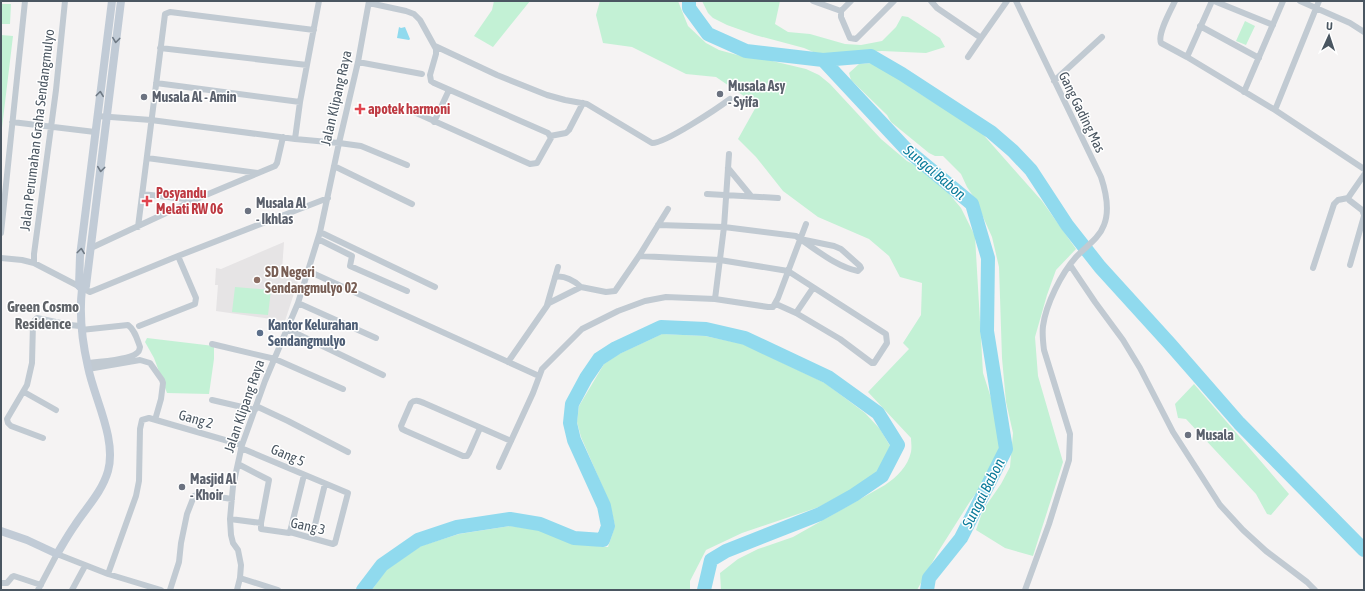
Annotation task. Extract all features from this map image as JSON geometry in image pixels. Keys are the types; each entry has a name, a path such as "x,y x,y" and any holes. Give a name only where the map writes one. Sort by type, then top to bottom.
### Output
{"main road":[{"path":"1,531 27,540 57,554 75,525 96,497 105,481 109,469 109,440 87,366 80,313 82,288 79,286 84,226 112,1"},
{"path":"82,288 86,286 121,1"},
{"path":"84,226 93,227"}],"street":[{"name":"Jalan Perumahan Graha Sendangmulyo","path":"1,232 4,182 25,1"},
{"name":"Jalan Perumahan Graha Sendangmulyo","path":"34,263 65,1"},
{"path":"295,139 300,102 319,1"},
{"path":"813,1 841,11"},
{"path":"852,1 841,11 841,17 850,38 855,39 894,1"},
{"path":"931,1 937,8 981,38"},
{"path":"968,57 1007,1"},
{"name":"Gang Gading Mas","path":"1016,1 1101,177 1104,188 1106,204 1106,218 1104,225 1098,236 1077,256 1070,265"},
{"path":"1175,1 1162,31 1160,40 1161,43 1275,110 1364,169"},
{"path":"1187,57 1200,26 1213,1 1273,24"},
{"path":"1244,92 1283,1"},
{"path":"1300,1 1350,23 1364,32"},
{"path":"1275,110 1319,1"},
{"path":"369,2 406,11 414,14 420,20 435,46 436,54 430,75 431,81 548,133 550,136"},
{"name":"Jalan Klipang Raya","path":"237,590 240,578 240,557 231,535 230,519 232,499 242,446 298,303 319,235 358,62 369,2"},
{"path":"138,226 164,16 166,13 170,12 314,30"},
{"path":"1200,26 1259,58"},
{"path":"1054,80 1102,37"},
{"path":"435,46 497,75 547,95 583,103 596,108 656,143 673,135 730,99"},
{"path":"160,48 307,65"},
{"path":"358,62 422,74"},
{"path":"156,83 300,102"},
{"path":"434,122 449,90"},
{"path":"550,136 566,133 569,130 583,103"},
{"path":"414,112 530,164 537,163 550,141 550,136"},
{"path":"97,116 151,120 361,146 406,165"},
{"path":"12,122 95,132"},
{"path":"91,248 194,200 277,165 283,137"},
{"path":"715,299 724,227 729,154"},
{"path":"147,158 260,173"},
{"path":"334,166 412,204"},
{"path":"728,168 751,196"},
{"path":"1348,198 1364,175"},
{"path":"142,194 194,200"},
{"path":"707,194 778,198"},
{"path":"1,258 34,263 90,292 328,198"},
{"path":"1348,198 1362,210 1364,216 1350,265"},
{"path":"1313,268 1334,204 1338,200 1348,198"},
{"path":"555,277 560,276 576,282 581,287 606,292 615,291 668,209"},
{"path":"499,467 533,393 542,369 582,329 618,311 645,301 666,297 715,299 768,307 773,306 776,304 806,224"},
{"path":"658,225 724,227 796,236 800,239 849,269 858,271 861,268 841,249 834,246 800,239"},
{"path":"319,235 435,287"},
{"path":"319,235 352,256 350,266 407,292"},
{"path":"139,326 195,304 196,298 178,256"},
{"path":"639,256 720,260 788,271 886,334 888,344 874,363 872,363 849,345 796,313 776,304"},
{"path":"1025,590 1049,524 1069,460 1070,434 1050,372 1042,337 1043,325 1048,309 1060,279 1070,265 1140,368 1173,432 1220,505 1266,552 1307,582 1315,590"},
{"path":"508,362 547,305 558,267"},
{"path":"308,271 539,376"},
{"path":"547,305 581,287"},
{"path":"796,313 813,288"},
{"path":"298,303 376,338"},
{"path":"43,438 11,426 7,419 27,385 31,367 33,324 35,320 37,318 81,328 128,325 132,328 140,347 138,353 87,366"},
{"path":"287,329 383,375"},
{"path":"212,344 275,359 343,389"},
{"path":"87,366 140,360 150,363 163,383 161,399 155,420"},
{"path":"24,392 56,410"},
{"path":"212,400 256,408 288,421 348,452"},
{"path":"480,428 469,453 467,456 463,456 406,431 402,429 401,426 411,403 416,400 511,441"},
{"name":"Gang 2","path":"108,574 136,496 139,481 140,429 141,422 144,419 147,418 155,420 242,446"},
{"name":"Gang 5","path":"242,446 325,484"},
{"path":"238,464 269,480 261,523"},
{"path":"290,532 304,475"},
{"path":"312,537 325,484"},
{"name":"Gang 3","path":"230,519 261,523 261,529 288,533 290,532 333,544 335,543 348,493 325,484"},
{"path":"170,590 179,562 181,543 186,521 194,496 200,494 232,499"},
{"path":"1,583 7,583 14,576 40,587 57,554 108,574 161,590"},
{"path":"72,590 85,566"},
{"path":"240,578 278,590"}],"shaded area":[{"name":"SD Negeri Sendangmulyo 02","path":"284,242 282,270 301,272 285,321 216,311 218,285 215,285 216,268 221,269"}],"green space":[{"path":"494,1 530,1 493,47 474,36 492,10"},
{"path":"600,1 678,1 688,26 706,43 719,50 806,69 819,75 830,84 881,139 907,161 933,175 961,208 975,236 983,373 993,404 999,448 989,475 969,503 938,552 917,590 721,590 720,573 738,559 758,549 793,537 885,485 898,475 905,466 910,457 911,438 868,392 909,349 903,343 921,315 922,283 900,277 889,256 869,239 818,217 783,191 756,157 738,139 757,105 716,77 686,74 632,47 603,43 596,15"},
{"path":"702,1 780,1 775,24 788,32 810,34 845,44 861,45 882,41 896,27 902,16 908,17 940,38 945,47 926,53 882,51 818,54 804,48 755,35 727,25 713,18 708,13"},
{"path":"1,4 11,4 10,24 1,24"},
{"path":"1245,21 1255,26 1246,45 1236,41"},
{"path":"1,35 13,36 1,136"},
{"path":"872,63 888,70 914,90 980,131 1042,201 1076,249 1056,270 1035,337 1038,376 1063,462 1033,556 1005,548 976,530 983,510 1001,484 1010,467 1013,433 1006,402 1002,358 999,267 992,237 975,199 961,174 943,156 935,156 929,153 891,122 887,115 851,80 849,73 859,64"},
{"path":"235,287 271,290 268,315 232,312"},
{"path":"662,334 705,336 743,344 825,383 865,413 880,429 893,451 871,479 819,507 742,533 706,550 690,581 690,590 372,590 386,570 421,546 459,534 510,526 539,530 573,544 608,547 615,526 610,504 581,437 577,422 579,406 604,364 619,354"},
{"path":"147,338 214,346 214,359 209,394 167,393 154,358 145,342"},
{"path":"1194,384 1289,494 1271,515 1267,514 1256,494 1186,419 1178,418 1175,404"}],"water":[{"path":"399,27 405,27 410,39 409,40 397,38"}],"waterway":[{"name":"Sungai Babon","path":"689,1 689,8 708,34 746,51 823,60 906,149 972,204 988,258 987,331 1006,449 961,538 929,578 927,590"},
{"path":"823,60 871,56 902,74 991,132 1013,151 1031,170 1067,225 1100,267 1239,423 1364,550"},
{"path":"363,590 382,565 418,540 457,527 510,519 540,524 574,538 603,540 608,526 604,506 574,440 570,423 572,404 586,378 599,359 616,348 661,327 706,329 745,338 828,377 878,413 898,445 882,476 854,495 820,514 726,551 711,560 704,590"}],"place":[{"name":"Musala Asy - Syifa","path":"720,94"},
{"name":"Musala Al - Amin","path":"144,97"},
{"name":"apotek harmoni","path":"360,109"},
{"name":"Posyandu Melati RW 06","path":"147,201"},
{"name":"Musala Al - Ikhlas","path":"248,211"},
{"name":"SD Negeri Sendangmulyo 02","path":"257,280"},
{"name":"Kantor Kelurahan Sendangmulyo","path":"260,333"},
{"name":"Musala","path":"1188,435"},
{"name":"Masjid Al - Khoir","path":"182,487"}],"district":[{"name":"Green Cosmo Residence","path":"43,314"}]}
